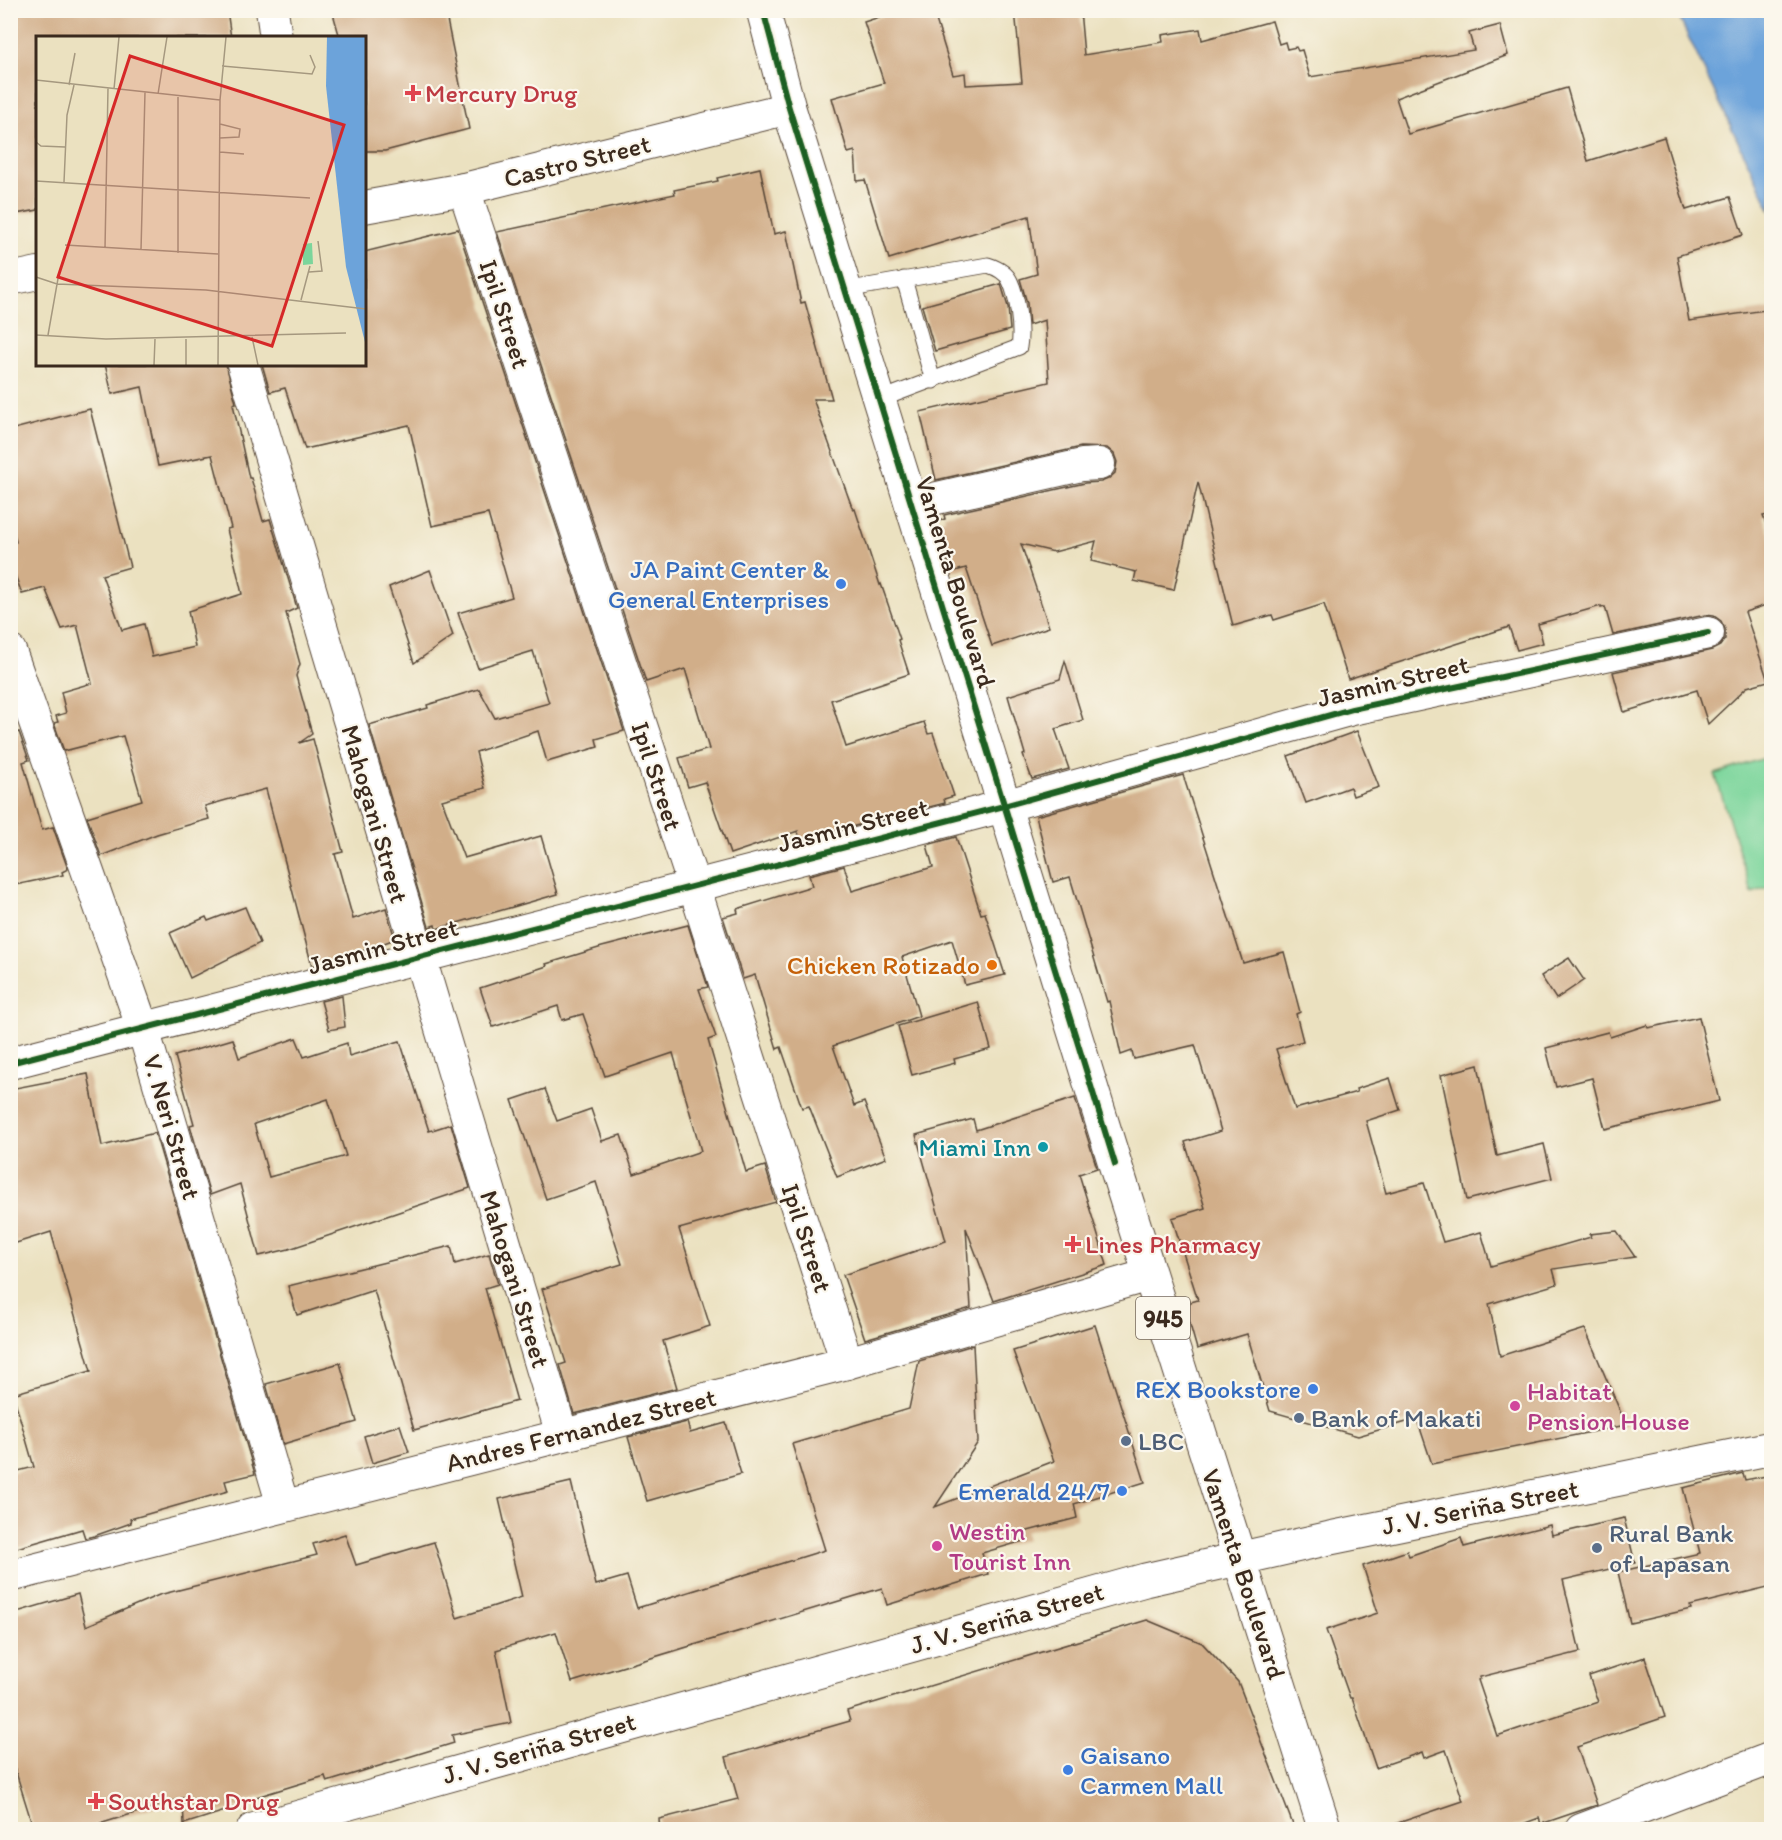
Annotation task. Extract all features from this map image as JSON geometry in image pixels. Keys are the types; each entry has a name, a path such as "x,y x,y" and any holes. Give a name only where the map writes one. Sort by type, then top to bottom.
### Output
{"main road":[{"name":"Vamenta Boulevard","path":"763,10 789,108 1004,806 1149,1275 1325,1830"},
{"name":"J. V. Seriña Street","path":"253,1830 570,1739 1145,1580 1239,1558 1772,1448"}],"street":[{"path":"272,10 276,36"},
{"name":"Castro Street","path":"366,207 464,189 789,108"},
{"name":"Ipil Street","path":"464,189 694,886 847,1363"},
{"path":"10,279 36,273"},
{"name":"Mahogani Street","path":"244,366 562,1435"},
{"path":"911,504 1082,465 1099,464"},
{"name":"Jasmin Street","path":"10,1063 1004,806 1352,709 1708,633"},
{"name":"V. Neri Street","path":"10,651 143,1029 283,1506"},
{"name":"Andres Fernandez Street","path":"10,1576 847,1363 1149,1275"},
{"path":"1602,1826 1772,1758"}],"lane":[{"path":"845,290 988,265 998,268 1010,280 1018,311 1021,339 1019,347 879,400"},
{"path":"904,279 933,381"}],"green space":[{"path":"1771,756 1771,887 1752,893 1715,774"}],"water":[{"path":"1676,11 1771,11 1771,211"}],"building":[{"path":"10,10 227,10 231,36 36,36 36,210 10,215"},
{"name":"Mercury Drug","path":"332,10 445,10 469,129 385,151 366,151 366,36 339,36"},
{"path":"901,10 933,10 953,75 965,73 966,85 1022,82 1015,10 1080,10 1084,55 1163,42 1162,35 1200,29 1202,40 1272,21 1279,44 1285,42 1287,49 1296,47 1298,51 1302,50 1310,77 1474,50 1469,33 1500,25 1508,55 1396,98 1408,134 1567,88 1588,161 1664,137 1686,210 1730,197 1743,235 1677,256 1689,321 1772,309 1772,514 1763,516 1772,541 1772,603 1745,612 1768,681 1747,687 1708,724 1697,690 1624,712 1613,672 1712,650 1720,646 1725,639 1725,629 1721,621 1714,616 1705,615 1613,635 1605,607 1601,608 1601,606 1538,624 1543,643 1517,650 1509,627 1348,679 1324,604 1274,620 1272,615 1233,626 1198,482 1174,590 1134,581 1136,572 1091,561 1096,541 1054,552 1021,544 1049,627 992,646 966,568 952,572 936,522 945,519 944,515 1085,483 1101,482 1115,473 1117,462 1114,454 1107,448 1081,447 936,480 920,412 1049,382 1045,320 1029,325 1027,303 1020,279 1037,274 1029,216 889,259 865,180 857,181 855,151 848,153 832,98 884,83 864,22"},
{"path":"760,168 774,234 786,231 801,303 805,302 832,399 813,399 853,510 855,509 900,639 898,640 909,674 831,700 846,747 924,722 928,734 933,733 954,796 944,799 945,803 800,840 798,831 730,854 705,782 688,787 679,758 709,749 685,669 646,682 497,232 675,194 674,190 718,181 717,178"},
{"path":"458,229 624,731 596,739 598,747 547,762 538,731 476,752 485,788 442,800 464,858 541,836 558,894 436,929 435,925 429,927 369,725 428,708 427,705 479,689 495,718 549,703 533,651 478,668 458,613 512,597 488,514 432,526 409,425 305,449 285,388 270,392 263,366 366,366 366,252"},
{"path":"1001,284 1008,307 1010,330 935,351 922,306"},
{"path":"105,366 227,366 236,403 233,404 249,478 251,478 263,521 270,519 297,608 286,613 300,664 296,676 312,734 299,743 313,739 343,852 335,854 353,919 386,908 395,939 338,960 312,966 266,789 205,806 209,819 157,834 101,856 87,817 142,800 123,736 64,751 54,723 58,722 56,716 66,713 61,692 92,683 77,625 62,629 45,588 22,594 10,561 10,543 16,542 10,516 10,430 90,409 130,567 102,575 122,630 144,624 152,657 195,647 188,611 242,594 227,529 231,528 212,455 158,466 142,387 112,394"},
{"path":"430,570 453,636 414,663 389,587"},
{"path":"1065,661 1083,720 1055,729 1069,769 1032,779 1023,755 1025,754 1008,696 1060,679"},
{"path":"1357,731 1379,787 1353,796 1350,787 1306,803 1288,756"},
{"path":"19,732 29,760 23,762 42,830 53,827 68,869 62,872 63,875 10,886 10,734"},
{"path":"1183,775 1243,963 1284,952 1300,1012 1296,1014 1303,1041 1276,1049 1295,1109 1357,1092 1356,1089 1390,1078 1400,1110 1366,1121 1386,1193 1424,1183 1443,1242 1481,1232 1491,1266 1591,1237 1590,1234 1617,1231 1635,1257 1553,1269 1557,1284 1489,1304 1500,1356 1585,1329 1626,1425 1432,1464 1417,1419 1358,1436 1270,1411 1247,1334 1197,1349 1184,1304 1198,1300 1172,1218 1205,1208 1185,1142 1221,1131 1195,1045 1134,1059 1132,1051 1121,1055 1109,1001 1107,1002 1070,877 1053,882 1036,816"},
{"path":"956,837 981,914 985,913 1005,975 965,985 952,940 902,957 919,1016 833,1046 854,1106 864,1102 886,1158 837,1177 809,1106 802,1108 781,1047 777,1049 755,975 743,979 723,917 738,913 737,909 812,886 809,875 844,866 852,891 933,867 927,845"},
{"path":"245,907 260,943 190,978 170,933 206,917 208,921"},
{"path":"688,925 708,987 699,989 716,1037 708,1040 746,1172 765,1166 776,1202 679,1229 710,1326 663,1341 677,1388 574,1414 560,1365 566,1363 542,1289 622,1264 596,1182 546,1199 512,1100 545,1089 557,1121 591,1109 602,1141 621,1135 634,1174 701,1151 673,1053 605,1076 583,1014 562,1020 558,1006 493,1027 480,988 602,947"},
{"path":"1569,958 1584,980 1556,999 1541,976"},
{"path":"342,996 345,1027 329,1030 321,1001"},
{"path":"978,1002 991,1049 954,1059 955,1063 912,1075 898,1026"},
{"path":"1699,1017 1719,1101 1605,1129 1592,1078 1556,1087 1546,1048 1608,1032 1610,1037 1647,1025 1648,1028"},
{"path":"296,1038 304,1057 347,1043 349,1056 400,1041 429,1131 451,1124 470,1188 289,1249 259,1256 240,1184 210,1195 190,1125 194,1124 175,1056 233,1039 239,1058","holes":["328,1099 346,1156 269,1177 254,1124"]},
{"path":"1478,1065 1497,1156 1544,1144 1552,1178 1467,1200 1441,1075"},
{"path":"88,1074 102,1146 155,1133 255,1474 225,1481 228,1491 130,1519 131,1523 94,1536 85,1538 82,1529 10,1550 10,1473 34,1467 13,1394 91,1371 51,1232 10,1245 10,1089"},
{"path":"1075,1098 1097,1168 1079,1174 1107,1265 994,1301 966,1228 971,1308 865,1339 843,1275 946,1241 916,1135 973,1119 976,1130"},
{"path":"451,1246 455,1264 489,1254 498,1284 485,1288 517,1401 414,1430 374,1290 297,1315 288,1286"},
{"path":"1095,1325 1145,1482 1074,1504 1077,1518 1024,1532 1027,1540 982,1553 988,1574 887,1605 882,1588 572,1682 556,1632 496,1650 511,1723 452,1735 454,1743 327,1782 325,1776 240,1802 241,1806 184,1824 183,1798 80,1830 34,1830 10,1753 10,1614 78,1594 86,1626 159,1595 317,1555 313,1544 345,1534 356,1565 434,1542 457,1618 522,1597 499,1499 571,1482 596,1585 627,1576 637,1608 825,1550 792,1444 909,1409 919,1361 973,1345 978,1442 935,1507 1054,1461 1013,1351"},
{"path":"340,1363 357,1422 283,1444 266,1384"},
{"path":"687,1422 690,1433 726,1423 741,1474 647,1501 628,1437"},
{"path":"400,1425 409,1452 372,1463 364,1436"},
{"path":"1743,1473 1745,1480 1772,1475 1772,1586 1690,1606 1691,1609 1630,1623 1618,1572 1700,1553 1683,1488"},
{"path":"1624,1518 1635,1563 1563,1580 1580,1652 1480,1677 1478,1680 1497,1736 1598,1702 1589,1676 1645,1657 1665,1717 1577,1747 1597,1805 1541,1824 1539,1818 1506,1830 1393,1830 1392,1825 1463,1801 1446,1750 1424,1758 1422,1752 1376,1768 1326,1630 1378,1613 1363,1566 1407,1551 1409,1556 1461,1538 1464,1547 1550,1525 1552,1535"},
{"name":"Gaisano Carmen Mall","path":"1147,1620 1202,1643 1238,1682 1295,1830 660,1830 659,1819 738,1799 726,1757 850,1721 847,1711"}],"cycle path":[{"path":"763,10 789,108 1115,1164"},
{"path":"10,1063 1004,806 1352,709 1708,633"}],"place":[{"name":"Mercury Drug","path":"413,93"},
{"name":"JA Paint Center & General Enterprises","path":"841,584"},
{"name":"Chicken Rotizado","path":"992,965"},
{"name":"Miami Inn","path":"1043,1147"},
{"name":"Lines Pharmacy","path":"1073,1244"},
{"name":"REX Bookstore","path":"1313,1389"},
{"name":"Habitat Pension House","path":"1515,1406"},
{"name":"Bank of Makati","path":"1299,1418"},
{"name":"LBC","path":"1126,1441"},
{"name":"Emerald 24/7","path":"1122,1491"},
{"name":"Westin Tourist Inn","path":"937,1546"},
{"name":"Rural Bank of Lapasan","path":"1597,1548"},
{"name":"Gaisano Carmen Mall","path":"1068,1770"},
{"name":"Southstar Drug","path":"96,1801"}]}
